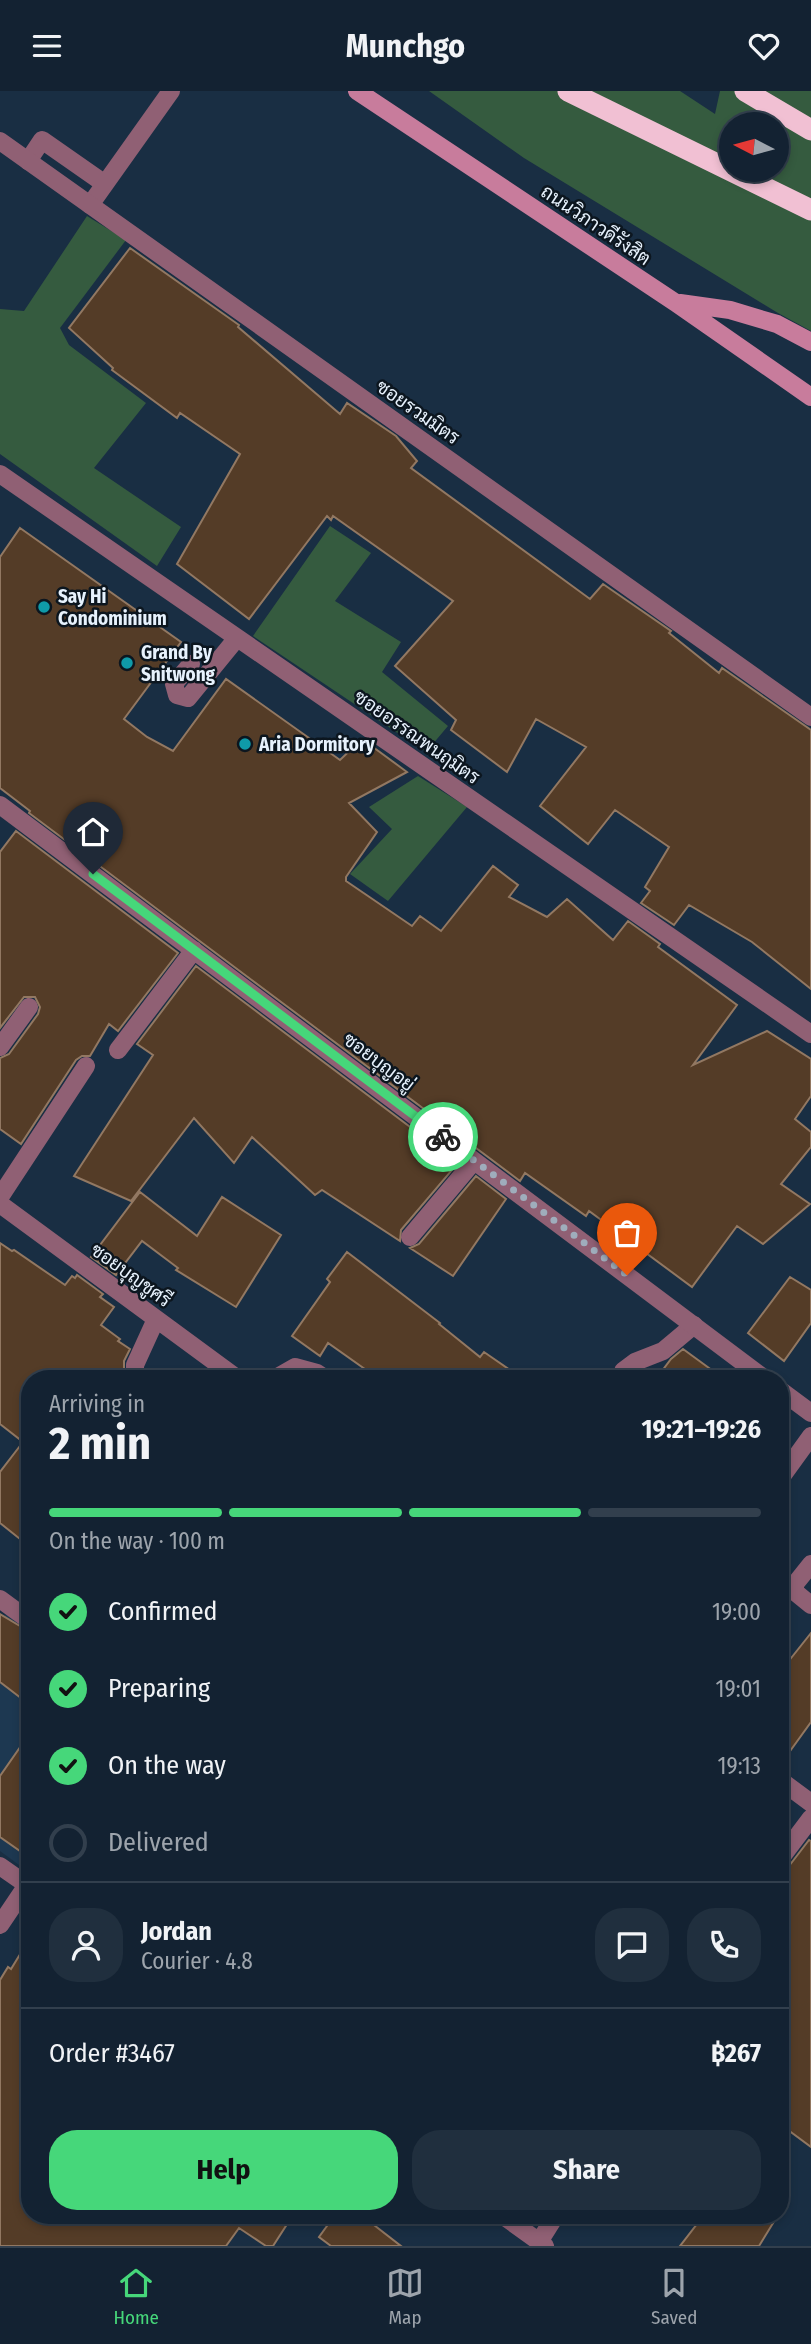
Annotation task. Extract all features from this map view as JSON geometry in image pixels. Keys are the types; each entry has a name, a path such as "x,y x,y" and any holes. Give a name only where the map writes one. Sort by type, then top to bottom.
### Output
{"highway":[{"path":"568,91 811,210"},
{"path":"745,91 811,130"}],"main road":[{"name":"ถนนวิภาวดีรังสิต","path":"357,91 676,303 811,397"},
{"path":"676,303 730,310 777,324 811,342"}],"street":[{"path":"90,205 171,91"},
{"path":"28,161 42,140 105,184"},
{"name":"ซอยรวมมิตร","path":"0,141 811,717"},
{"name":"ซอยอรรณพนฤมิตร","path":"0,474 811,1034"},
{"path":"191,664 174,684 177,695 188,698 237,638"},
{"name":"ซอยบุญอยู่","path":"0,805 753,1370"},
{"path":"118,1050 194,950"},
{"path":"0,1047 29,1007"},
{"path":"0,1197 86,1066"},
{"path":"410,1237 474,1161"},
{"name":"ซอยบุญชูศรี","path":"0,1204 226,1370"},
{"path":"135,1370 156,1319"},
{"path":"624,1370 635,1361 663,1351 694,1325"},
{"path":"789,1397 811,1413"},
{"path":"789,1467 811,1436"},
{"path":"811,1564 795,1584 795,1592 811,1605"},
{"path":"1,1601 21,1615"},
{"path":"789,1787 811,1803"},
{"path":"789,1847 811,1818"},
{"path":"0,1866 21,1880"},
{"path":"0,1925 21,1897"},
{"path":"514,2224 542,2244 552,2224"}],"shaded area":[{"path":"6,1614 21,1625 21,1866 0,1851 0,1623"}],"green space":[{"path":"429,91 680,91 715,114 720,91 811,91 811,331 524,158"},
{"path":"87,216 126,240 60,328 69,345 146,403 94,468 181,527 157,566 0,454 0,309 24,311"},
{"path":"330,526 371,553 335,601 401,642 382,672 448,726 426,752 253,636"},
{"path":"418,776 467,807 388,901 350,874 392,829 369,807"}],"building":[{"path":"130,248 239,325 238,327 340,414 347,403 396,436 417,461 411,468 590,599 603,584 671,631 669,633 719,673 722,668 811,730 811,989 752,942 689,905 674,925 641,903 650,891 645,887 669,847 615,810 588,844 540,806 586,747 536,719 507,772 451,730 456,720 395,666 453,601 333,516 331,520 327,516 249,619 177,564 240,454 180,413 177,418 112,370 113,368 69,328"},
{"path":"20,528 181,642 124,719 147,737 173,751 226,679 340,760 362,739 407,772 349,803 377,832 346,877 346,881 412,926 420,916 441,931 493,866 518,885 509,897 547,917 567,899 613,940 628,921 660,944 658,947 737,1005 693,1065 767,1031 811,1059 811,1096 795,1119 811,1132 811,1147 781,1184 810,1204 763,1244 737,1226 692,1287 589,1211 586,1216 525,1173 520,1181 29,813 30,811 0,788 0,557"},
{"path":"16,831 178,953 118,1031 109,1024 90,1056 82,1056 76,1060 21,1144 0,1129 0,1058 9,1054 38,1014 40,1007 35,997 24,997 0,1028 0,852"},
{"path":"196,966 458,1163 401,1230 400,1241 322,1190 315,1195 252,1137 234,1163 194,1118 131,1201 74,1176 153,1055 137,1044"},
{"path":"476,1176 506,1199 453,1276 410,1248 419,1244"},
{"path":"140,1192 197,1236 222,1197 281,1235 236,1307 176,1270 178,1268 142,1241 116,1275 91,1257"},
{"path":"0,1243 65,1285 72,1276 75,1278 77,1275 103,1294 100,1297 114,1307 101,1325 130,1349 124,1361 124,1370 21,1370 21,1440 0,1424"},
{"path":"347,1252 480,1357 484,1352 510,1370 366,1370 328,1343 320,1356 292,1336 330,1282 327,1279"},
{"path":"790,1277 811,1290 811,1323 784,1361 748,1333"},
{"path":"683,1349 712,1370 663,1370"},
{"path":"21,1445 21,1540 0,1523 0,1472"},
{"path":"0,1614 21,1627 21,1698 0,1682"},
{"path":"811,1633 811,1722 789,1753 789,1661"},
{"path":"21,1746 21,1852 0,1837 0,1776"},
{"path":"809,1840 811,1841 811,2147 789,2131 789,1866"},
{"path":"21,1953 21,2224 287,2224 273,2246 266,2246 239,2228 226,2246 0,2246 0,1980 8,1967 11,1969"},
{"path":"328,2224 373,2224 401,2246 331,2246 319,2237"},
{"path":"697,2224 772,2224 759,2246 680,2246"}],"way so far":[{"path":"443,1137 627,1275"}],"place":[{"name":"Say Hi Condominium","path":"44,607"},
{"name":"Grand By Snitwong","path":"127,663"},
{"name":"Aria Dormitory","path":"245,744"}],"route":[{"path":"93,874 443,1137"}]}
